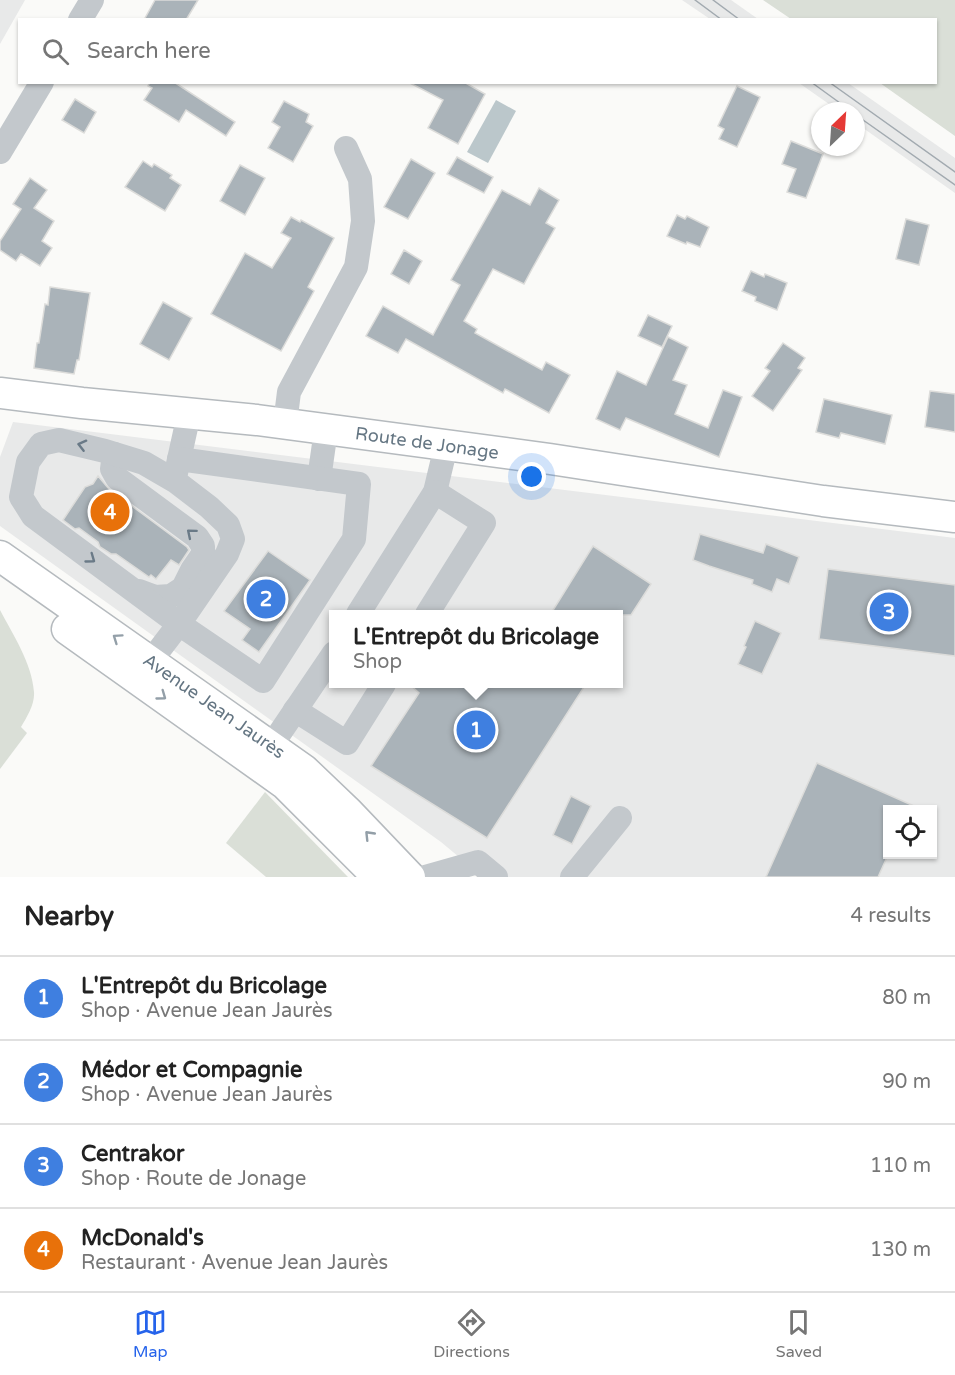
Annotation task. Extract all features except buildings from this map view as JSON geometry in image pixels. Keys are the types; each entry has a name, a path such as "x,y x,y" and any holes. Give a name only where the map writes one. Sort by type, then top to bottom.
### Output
{"main road":[{"name":"Route de Jonage","path":"2,394 285,424 550,459 823,501 955,517"},
{"name":"Avenue Jean Jaurès","path":"0,556 304,770 410,877"},
{"name":"Avenue Jean Jaurès","path":"0,580 285,784 378,877"}],"street":[{"path":"81,18 92,0"},
{"path":"0,152 41,84"},
{"path":"285,424 289,392 356,267 363,221 360,180 346,148"},
{"path":"177,470 189,414"},
{"path":"319,478 326,430"},
{"path":"59,440 177,470 319,478 359,484 354,539 263,681 179,624 33,516 21,497 28,462 41,444 59,440"},
{"path":"361,610 435,492 446,446"},
{"path":"114,454 112,469 117,478 197,537 203,546 203,554 183,588 171,596 155,597 131,588"},
{"path":"150,662 227,554 233,539 228,525 177,470"},
{"path":"430,610 484,523 435,492"},
{"path":"271,746 329,659"},
{"path":"295,710 347,742 381,688"},
{"path":"572,877 620,818"},
{"path":"425,877 478,862 496,877"}],"shaded area":[{"path":"0,0 25,0 0,44"},
{"path":"682,0 731,0 757,18 709,18"},
{"path":"763,0 955,0 955,136 881,84 937,84 937,18 790,18"},
{"path":"800,84 849,84 955,158 955,193 865,129 865,102 826,102"},
{"path":"496,100 516,111 488,163 467,152"},
{"path":"13,422 955,538 955,877 483,877 441,842 0,526 0,457"},
{"path":"0,610 30,670 34,697 21,727 27,733 0,769"},
{"path":"265,792 348,877 266,877 226,843"}],"tram line":[{"path":"695,0 719,18"},
{"path":"713,0 737,18"},
{"path":"814,84 839,102"},
{"path":"832,84 955,172"},
{"path":"865,121 955,185"}],"place":[{"name":"McDonald's","path":"110,512"},
{"name":"Médor et Compagnie","path":"266,599"},
{"name":"Centrakor","path":"889,612"},
{"name":"L'Entrepôt du Bricolage","path":"476,730"}]}
